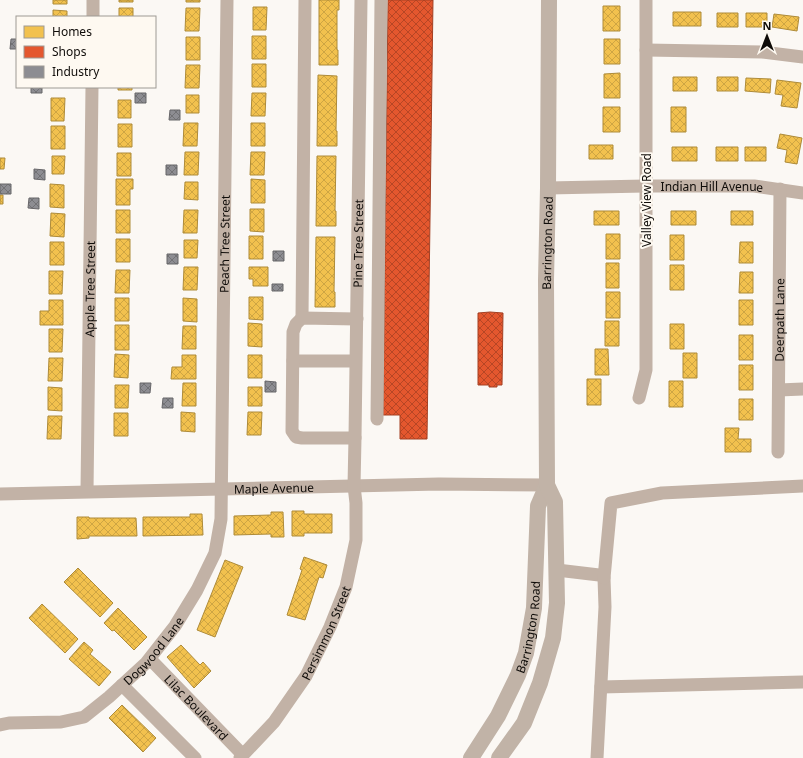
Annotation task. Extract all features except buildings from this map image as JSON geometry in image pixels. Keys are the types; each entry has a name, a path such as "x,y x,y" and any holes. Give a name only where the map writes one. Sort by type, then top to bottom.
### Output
{"main road":[{"name":"Barrington Road","path":"471,758 498,716 518,675 526,653 534,608 538,506 547,485 546,280 549,0"},
{"name":"Barrington Road","path":"499,758 524,723 540,683 553,638 557,604 555,502 547,485"}],"street":[{"path":"93,0 93,16"},
{"name":"Peach Tree Street","path":"222,489 227,0"},
{"path":"305,0 302,318 296,324 293,332 292,431 296,437 355,438"},
{"name":"Pine Tree Street","path":"354,486 361,0"},
{"path":"377,419 381,0"},
{"name":"Valley View Road","path":"639,398 646,370 646,0"},
{"path":"360,32 381,33"},
{"path":"646,50 762,52 803,58"},
{"name":"Apple Tree Street","path":"87,491 92,88"},
{"path":"360,97 380,98"},
{"path":"359,138 380,139"},
{"name":"Indian Hill Avenue","path":"548,188 754,186 803,192"},
{"name":"Deerpath Lane","path":"778,452 780,189"},
{"path":"358,216 379,217"},
{"path":"357,280 378,281"},
{"path":"302,318 357,320"},
{"path":"356,348 378,348"},
{"path":"293,361 355,361"},
{"path":"779,390 803,389"},
{"name":"Maple Avenue","path":"0,494 439,484 547,485"},
{"name":"Persimmon Street","path":"242,756 274,722 306,676 330,627 346,587 356,540 356,503 354,486"},
{"path":"597,758 605,607 604,578 611,503 662,493 803,486"},
{"name":"Dogwood Lane","path":"0,725 9,723 61,722 84,716 109,697 150,659 176,626 197,590 214,553 221,519 222,489"},
{"path":"557,570 599,575 604,578"},
{"name":"Lilac Boulevard","path":"150,659 242,756"},
{"path":"601,687 803,682"},
{"path":"122,685 195,758"}]}
